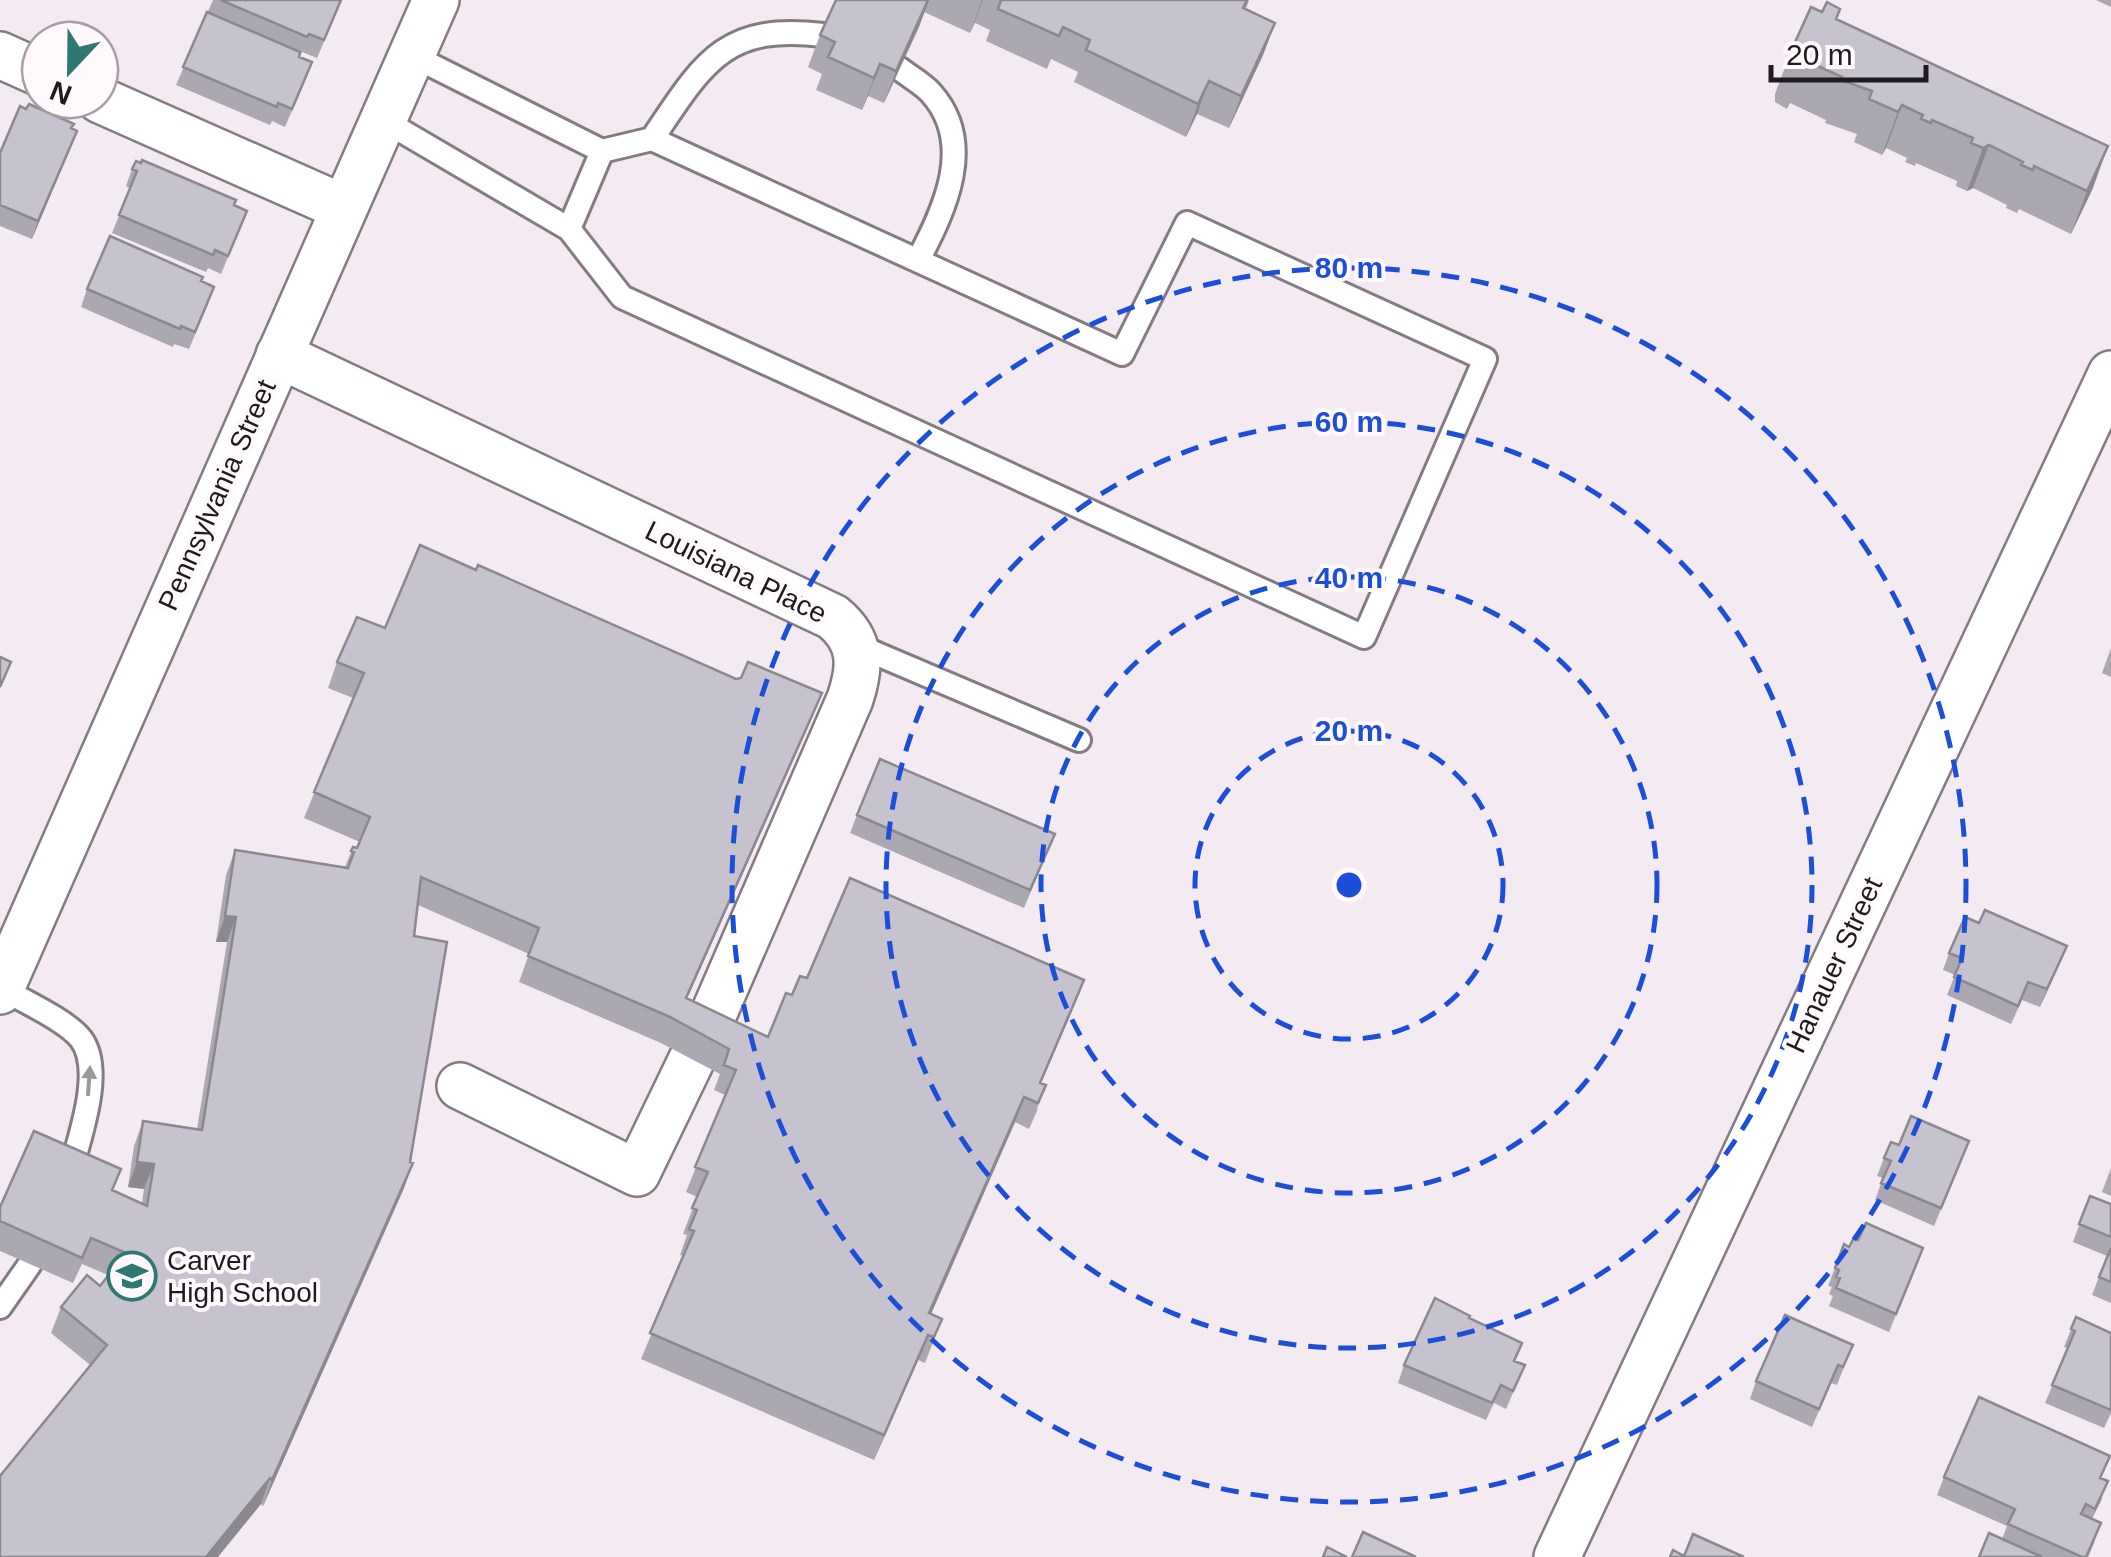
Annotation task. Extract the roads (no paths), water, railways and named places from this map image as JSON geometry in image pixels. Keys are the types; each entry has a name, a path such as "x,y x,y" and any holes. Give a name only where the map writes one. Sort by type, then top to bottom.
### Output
{"street":[{"name":"Pennsylvania Street","path":"1,989 436,0"},
{"path":"120,109 344,208"},
{"name":"Louisiana Place","path":"279,354 833,617 846,628 856,645 857,678 850,700 698,1048 637,1174 460,1086"},
{"name":"Hanauer Street","path":"1557,1557 2111,374"}],"lane":[{"path":"652,139 688,84 737,41 763,32 823,34"},
{"path":"383,120 569,229 622,298 1364,637 1484,359 1187,223 1122,354 652,139 602,151 411,56"},
{"path":"900,69 930,90 948,115 955,146 953,175 944,205 918,260"},
{"path":"569,229 602,151"},
{"path":"856,645 1079,740"},
{"path":"1,989 66,1027 80,1039 90,1058 90,1086 69,1177"},
{"path":"0,1306 30,1264"}],"place":[{"name":"Carver High School","path":"132,1276"}]}
